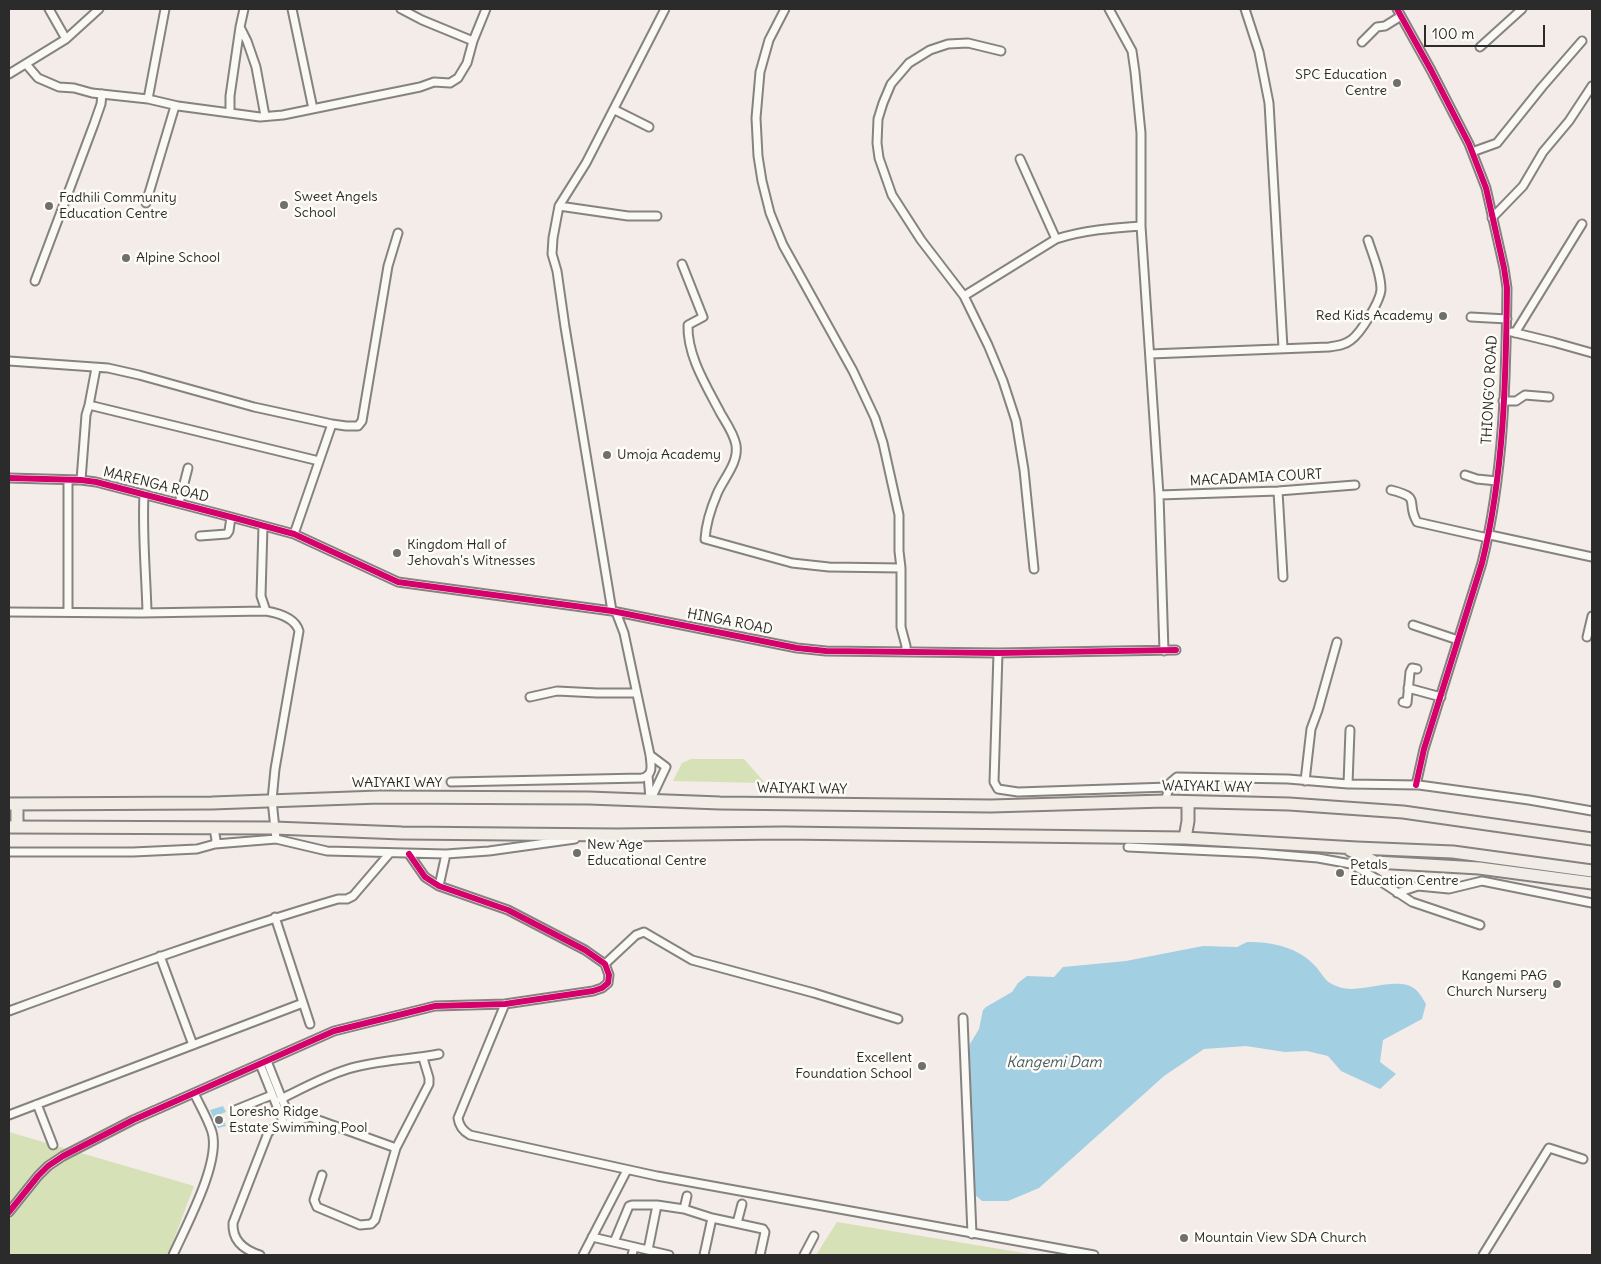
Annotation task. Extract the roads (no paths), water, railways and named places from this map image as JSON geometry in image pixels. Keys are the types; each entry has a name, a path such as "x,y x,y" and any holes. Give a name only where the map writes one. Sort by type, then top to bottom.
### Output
{"highway":[{"name":"WAIYAKI WAY","path":"13,804 212,803 379,797 589,798 650,801 1018,806 1165,801 1288,804 1403,812 1592,836"},
{"path":"1185,838 1188,821 1188,802"},
{"path":"13,804 13,827 214,828 275,834 617,835 783,833 1185,838 1344,848 1453,852 1592,871"},
{"path":"1344,848 1375,862 1479,868 1592,883"}],"street":[{"path":"49,9 66,39"},
{"path":"9,74 66,39 99,9"},
{"path":"148,99 165,9"},
{"path":"230,113 230,96 244,9"},
{"path":"292,9 313,109"},
{"path":"401,9 422,20 473,41"},
{"path":"26,64 38,78 59,87 148,99 175,106 260,117 394,93 434,82 450,83 458,78 467,63 473,41 486,9"},
{"path":"451,782 642,778 651,771 650,755 624,633 614,612 557,271 552,254 559,206 586,163 615,110 666,9"},
{"path":"785,9 769,40 760,72 756,118 758,156 762,181 770,213 783,245 853,371 875,418 890,468 899,515 901,568 900,627 906,652"},
{"path":"1109,9 1132,51 1136,72 1141,133 1141,226 1159,495 1164,651"},
{"path":"1245,9 1259,52 1269,103 1283,348"},
{"path":"1480,47 1522,9"},
{"path":"1362,42 1377,27 1385,26 1400,11"},
{"name":"THIONG'O ROAD","path":"1400,11 1444,94 1472,152 1486,188 1507,288 1507,319 1497,481 1489,537 1424,749 1416,785"},
{"path":"240,27 256,67 266,116"},
{"path":"1472,152 1497,143 1582,41"},
{"path":"1001,51 968,43 948,44 930,50 910,63 891,84 878,119 876,132 879,158 892,195 921,240 964,296 1003,381 1016,421 1027,490 1034,569"},
{"path":"1492,218 1523,186 1543,152 1569,121 1592,86"},
{"path":"34,281 94,124 101,104 102,94"},
{"path":"146,203 175,106"},
{"path":"615,110 649,127"},
{"path":"1020,159 1056,239"},
{"path":"559,206 628,216 657,216"},
{"path":"1515,333 1582,224"},
{"path":"964,296 1056,239 1108,228 1141,226"},
{"path":"9,361 108,368 254,407 332,424 358,426 362,421 388,266 398,233"},
{"path":"1150,354 1341,345 1352,340 1374,308 1381,291 1377,266 1368,240"},
{"path":"682,264 703,317 688,325 691,349 704,380 731,431 736,446 734,460 717,493 706,529 705,539 792,563 829,567 901,568"},
{"path":"1471,317 1507,319"},
{"path":"1506,332 1592,353"},
{"path":"81,480 86,415 96,368"},
{"path":"1502,402 1516,401 1525,396 1549,397"},
{"path":"89,405 319,461"},
{"path":"294,534 332,424"},
{"path":"179,503 188,468"},
{"path":"1465,475 1477,479 1497,481"},
{"name":"MARENGA ROAD","path":"9,478 81,480 121,488 294,534"},
{"path":"68,480 68,612"},
{"name":"MACADAMIA COURT","path":"1159,495 1278,491 1355,485"},
{"path":"1391,490 1407,494 1418,522 1592,557"},
{"path":"1278,491 1283,577"},
{"path":"144,494 142,524 146,564 147,612"},
{"path":"200,536 223,536 227,534 231,516"},
{"path":"263,526 261,596 266,611"},
{"name":"HINGA ROAD","path":"294,534 398,582 614,612 797,648 826,651 998,654 1176,650"},
{"path":"9,612 266,611 293,621 298,627 299,635 275,769 272,800 275,834"},
{"path":"1587,637 1592,616"},
{"path":"1413,625 1458,640"},
{"path":"1305,781 1311,729 1337,642"},
{"path":"998,654 994,782 998,789 1018,792 1168,787"},
{"path":"1403,702 1407,703 1412,668 1417,669"},
{"path":"1408,688 1441,698"},
{"path":"530,696 557,691 636,692"},
{"path":"1348,784 1350,730"},
{"path":"650,755 666,767 650,801"},
{"path":"648,775 650,801"},
{"path":"1165,801 1168,787 1177,777 1416,785 1529,800 1592,811"},
{"path":"1018,792 1018,806"},
{"path":"214,828 215,844"},
{"path":"9,852 133,852 197,849 215,844 275,834 292,842 320,850 389,854 446,854 489,851 617,835"},
{"path":"1128,847 1257,853 1318,858 1351,864 1412,902 1480,925"},
{"path":"9,1011 160,956 275,917 347,899 353,896 389,854"},
{"path":"9,1212 38,1176 63,1156 133,1120 334,1031 434,1006 505,1004 593,991 602,988 608,983 609,975 604,964 585,950 508,910 439,886 425,877 409,854"},
{"path":"439,886 446,854"},
{"path":"1398,893 1418,886 1449,889 1482,881 1592,903"},
{"path":"275,917 310,1024"},
{"path":"604,964 636,936 644,932 692,960 814,993 898,1019"},
{"path":"160,956 193,1045"},
{"path":"9,1115 302,1003"},
{"path":"505,1004 458,1118 458,1124 470,1135 627,1170 1094,1255"},
{"path":"963,1018 972,1234"},
{"path":"282,1099 328,1076 348,1069 374,1063 422,1058 439,1054"},
{"path":"322,1174 314,1200 314,1204 317,1207 360,1225 371,1224 375,1220 396,1148 429,1084 429,1078 422,1058"},
{"path":"263,1062 272,1095 287,1123"},
{"path":"263,1062 282,1099 287,1123"},
{"path":"174,1255 209,1172 213,1154 214,1142 212,1131 194,1093"},
{"path":"234,1110 272,1095"},
{"path":"37,1104 53,1145"},
{"path":"260,1255 243,1248 239,1244 234,1232 233,1223 268,1133 272,1129 306,1118 315,1118 396,1148"},
{"path":"1483,1255 1549,1148 1583,1159"},
{"path":"582,1255 627,1170"},
{"path":"684,1209 687,1196"},
{"path":"614,1242 629,1206 632,1204 657,1205 684,1209 712,1218 763,1229 765,1232 760,1255"},
{"path":"737,1223 742,1204"},
{"path":"648,1250 657,1205"},
{"path":"704,1255 712,1218"},
{"path":"592,1236 669,1255"},
{"path":"804,1255 814,1236"},
{"path":"632,1255 634,1247"}],"water":[{"name":"Kangemi Dam","path":"1247,942 1266,943 1294,951 1310,961 1328,981 1339,987 1357,989 1398,984 1407,985 1415,989 1426,1004 1422,1019 1383,1040 1380,1062 1396,1074 1380,1089 1341,1071 1328,1056 1307,1051 1285,1052 1246,1046 1204,1049 1164,1076 1039,1188 1008,1201 982,1201 974,1194 967,1085 970,1044 979,1029 983,1010 986,1007 1012,992 1018,983 1027,976 1054,977 1063,967 1126,961 1203,946 1237,947"},
{"name":"Loresho Ridge Estate Swimming Pool","path":"223,1106 226,1112 221,1114 226,1126 218,1128 210,1110"}],"place":[{"name":"SPC Education Centre","path":"1397,83"},
{"name":"Sweet Angels School","path":"284,205"},
{"name":"Fadhili Community Education Centre","path":"49,206"},
{"name":"Alpine School","path":"126,258"},
{"name":"Red Kids Academy","path":"1443,316"},
{"name":"Umoja Academy","path":"607,455"},
{"name":"Kingdom Hall of Jehovah's Witnesses","path":"397,553"},
{"name":"New Age Educational Centre","path":"577,853"},
{"name":"Petals Education Centre","path":"1340,873"},
{"name":"Kangemi PAG Church Nursery","path":"1557,984"},
{"name":"Excellent Foundation School","path":"922,1066"},
{"name":"Loresho Ridge Estate Swimming Pool","path":"219,1120"},
{"name":"Mountain View SDA Church","path":"1184,1238"}]}
